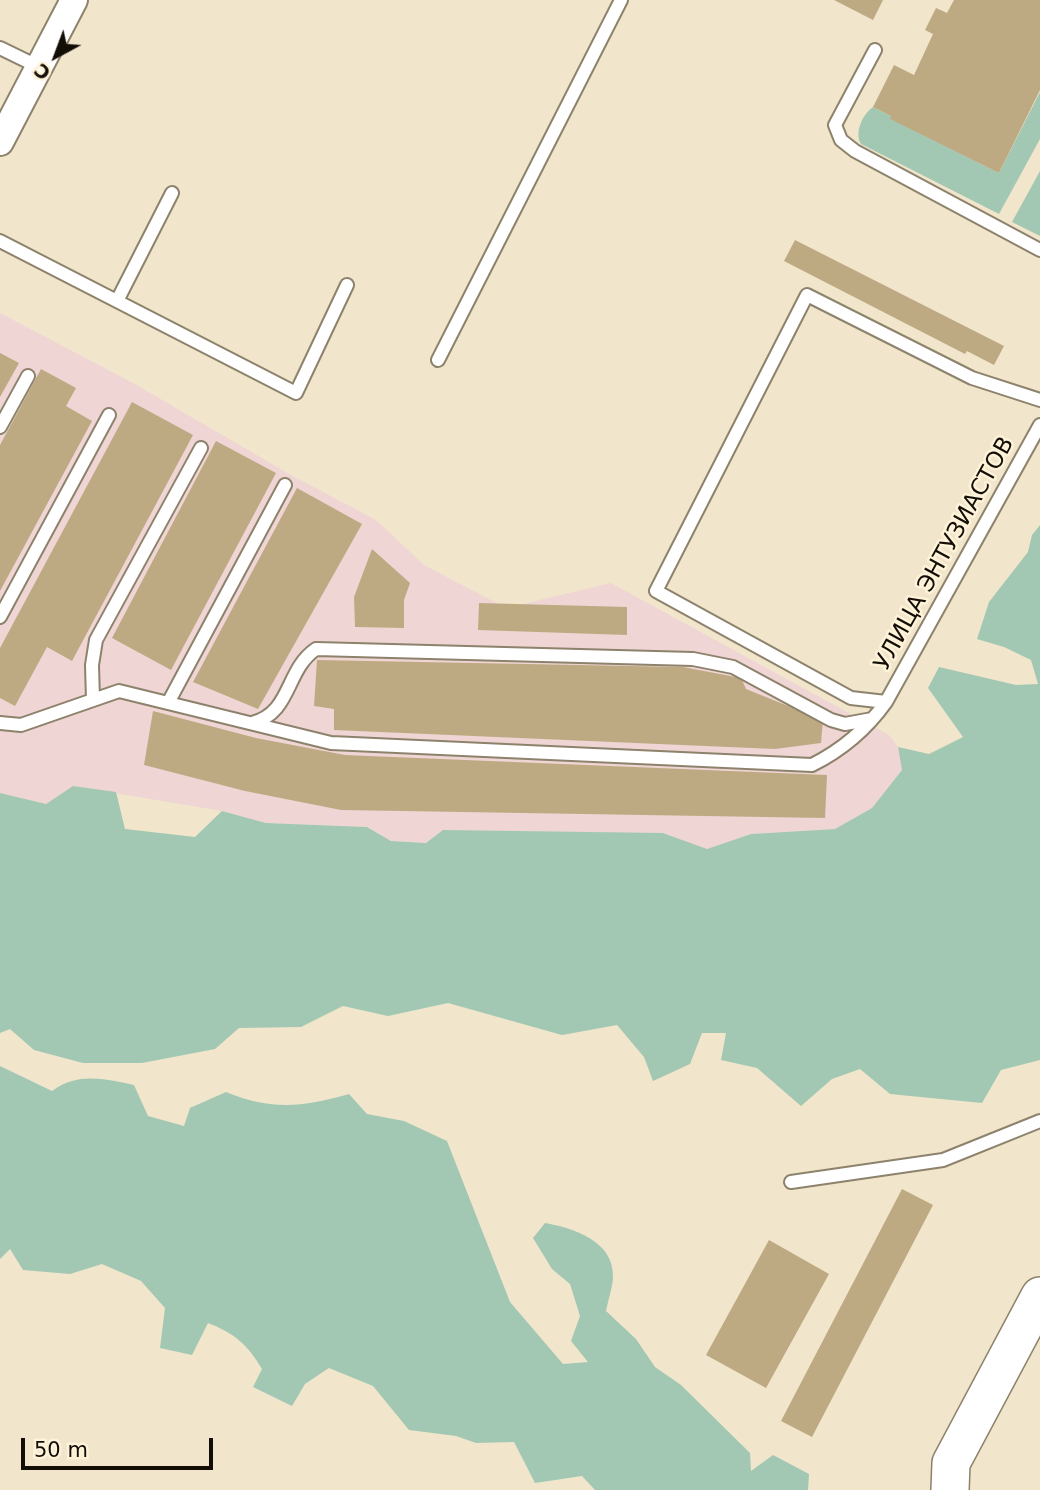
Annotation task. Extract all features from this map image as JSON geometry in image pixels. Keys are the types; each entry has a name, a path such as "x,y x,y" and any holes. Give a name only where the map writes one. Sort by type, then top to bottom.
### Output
{"main road":[{"path":"951,1477 1038,1307"}],"street":[{"path":"0,142 74,0"}],"lane":[{"path":"438,360 621,0"},
{"path":"0,48 39,67"},
{"path":"874,50 835,125 841,140 855,151 1040,250"},
{"path":"117,301 172,193"},
{"path":"0,241 296,393 348,285"},
{"path":"886,702 851,698 656,591 807,295 972,378 1040,400"},
{"path":"0,427 28,376"},
{"path":"0,617 109,415"},
{"name":"УЛИЦА ЭНТУЗИАСТОВ","path":"0,723 21,725 119,691 331,743 812,765 837,753 874,718 886,702 1040,425"},
{"path":"93,700 92,666 96,640 201,448"},
{"path":"168,703 285,485"},
{"path":"248,723 271,717 280,706 303,658 316,649 693,659 733,667 831,720 845,724 874,718"},
{"path":"791,1182 943,1160 1040,1121"}],"shaded area":[{"path":"0,313 133,383 291,475 376,520 424,565 506,608 611,583 889,735 898,747 902,770 872,808 835,829 751,834 707,849 663,833 426,843 391,841 367,827 266,823 222,811 73,786 46,804 0,793"}],"green space":[{"path":"1040,92 1040,139 999,214 861,144 859,139 861,124 873,107 891,116 891,119 999,173"},
{"path":"1040,171 1040,236 1012,222"},
{"path":"1040,525 1040,1060 1001,1070 982,1103 890,1094 860,1069 832,1079 801,1106 757,1068 721,1060 726,1033 702,1033 690,1064 653,1081 644,1057 617,1025 562,1035 448,1003 388,1016 343,1006 301,1027 239,1028 215,1049 142,1063 83,1063 34,1050 10,1029 0,1033 0,793 46,804 73,786 116,792 125,829 195,837 222,811 266,823 367,827 391,841 426,843 443,830 663,833 707,849 751,834 835,829 872,808 902,770 898,747 929,754 963,737 928,688 939,667 1016,685 1038,684 1031,660 1004,647 977,639 989,602 1028,552 1032,535"},
{"path":"0,1066 52,1091 81,1079 102,1079 134,1085 148,1116 184,1126 190,1108 226,1092 258,1102 288,1105 317,1102 349,1094 367,1114 404,1121 447,1141 510,1302 563,1364 588,1362 571,1341 580,1316 570,1284 552,1269 533,1238 545,1223 590,1238 607,1254 612,1265 613,1278 606,1311 636,1339 655,1367 681,1385 750,1453 751,1471 773,1455 809,1474 808,1490 595,1490 582,1476 535,1483 514,1442 476,1443 456,1436 409,1430 373,1386 329,1368 305,1384 292,1406 253,1387 262,1369 257,1361 240,1341 208,1323 192,1355 160,1348 165,1308 141,1281 102,1264 70,1274 23,1270 10,1249 0,1259"}],"building":[{"path":"834,0 883,0 873,20"},
{"path":"954,0 1040,0 1040,90 999,173 890,119 891,116 873,107 894,65 914,75 933,34 925,30 936,8 947,13"},
{"path":"795,240 1004,346 994,365 967,351 965,354 784,261"},
{"path":"0,353 19,363 0,397"},
{"path":"41,369 76,388 66,406 92,421 0,591 0,445"},
{"path":"132,402 193,435 72,661 47,647 15,706 0,698 0,648"},
{"path":"216,441 276,473 171,670 112,638"},
{"path":"297,488 362,524 258,709 193,682"},
{"path":"372,549 410,583 404,600 404,628 355,627 354,597"},
{"path":"479,603 627,607 627,635 478,630"},
{"path":"317,660 683,667 741,678 746,689 823,720 821,743 775,749 334,730 334,709 314,706"},
{"path":"153,711 256,738 345,755 827,775 825,818 341,810 245,791 144,765"},
{"path":"902,1189 933,1205 812,1437 781,1421"},
{"path":"769,1240 829,1274 766,1388 706,1355"}]}
